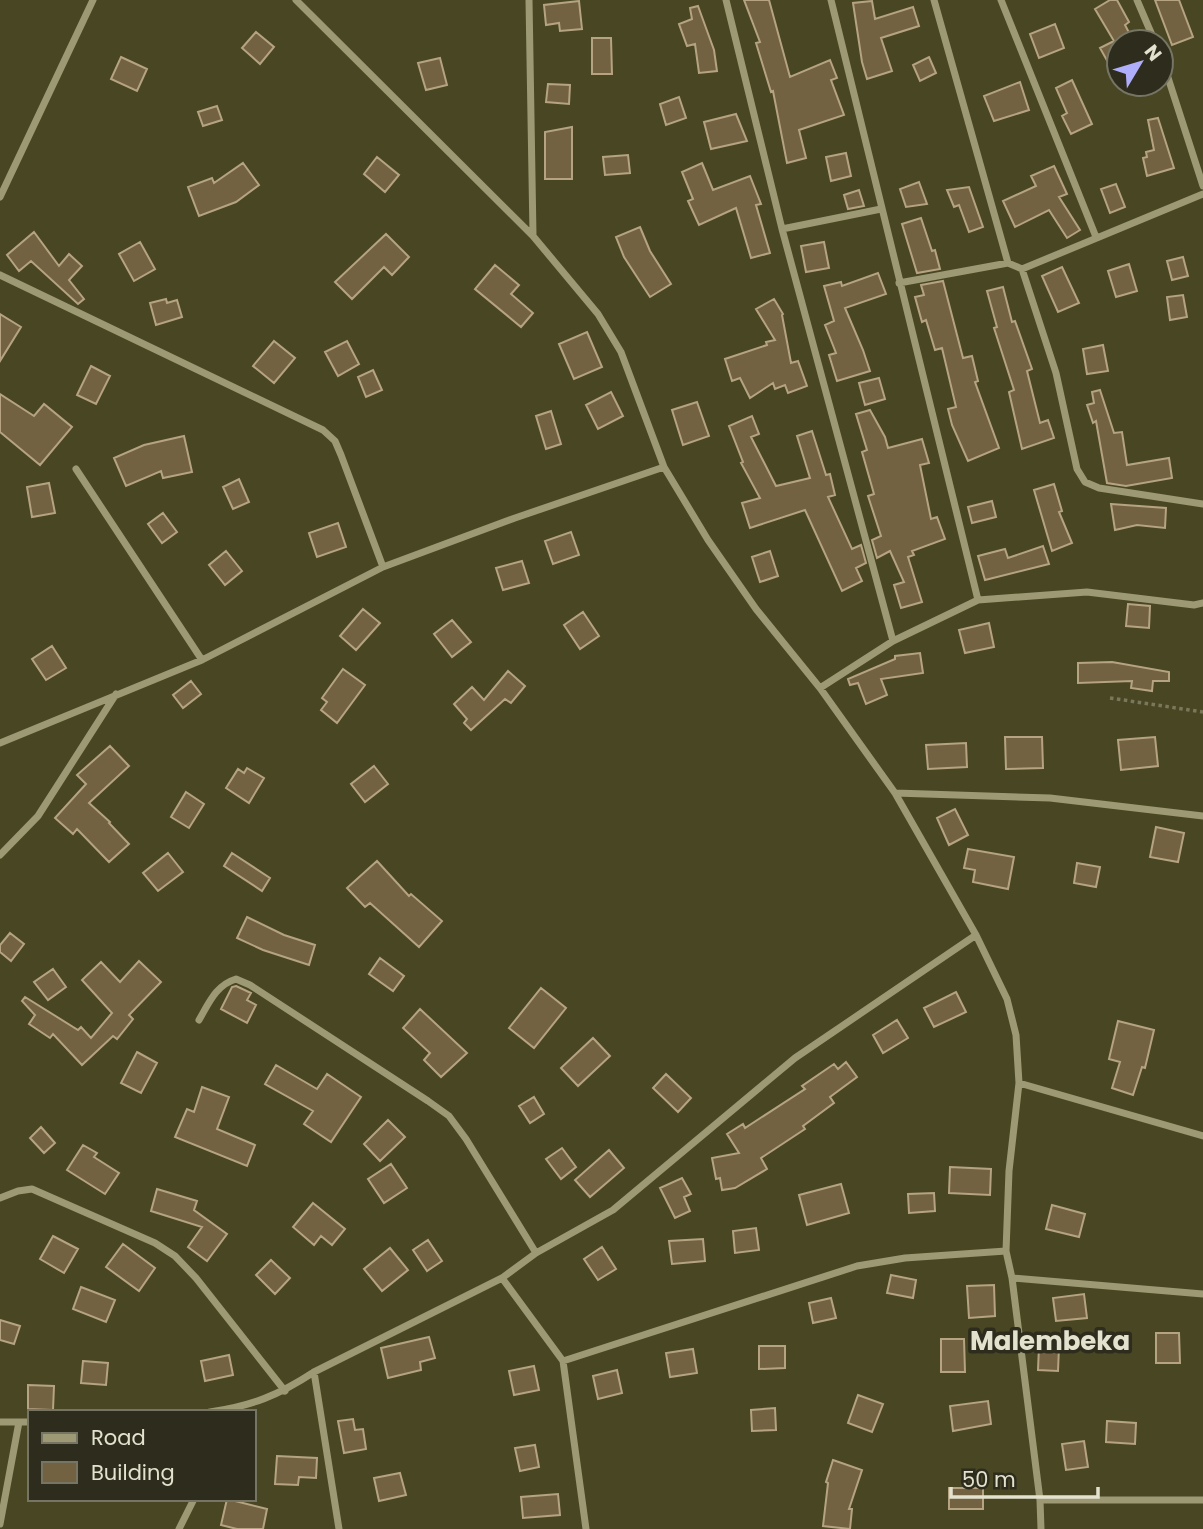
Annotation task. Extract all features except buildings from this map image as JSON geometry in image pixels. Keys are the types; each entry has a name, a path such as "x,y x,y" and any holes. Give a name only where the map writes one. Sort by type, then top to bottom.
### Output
{"street":[{"path":"0,198 93,0"},
{"path":"296,0 533,236 598,314 621,352 664,467 708,540 756,609 820,688 895,793 976,935 1006,999 1016,1035 1019,1083 1009,1171 1006,1251 1012,1278 1040,1500 1041,1529"},
{"path":"529,0 533,236"},
{"path":"726,0 782,229 893,642"},
{"path":"831,0 978,600"},
{"path":"934,0 1008,263"},
{"path":"1001,0 1096,237"},
{"path":"1137,0 1149,28"},
{"path":"1175,98 1203,186"},
{"path":"899,283 1008,263 1022,269 1203,194"},
{"path":"782,229 881,209"},
{"path":"1022,269 1053,362 1077,469 1085,482 1099,488 1203,504"},
{"path":"0,275 323,430 335,441 383,567"},
{"path":"0,743 202,660 383,567 664,467"},
{"path":"76,469 202,660"},
{"path":"820,688 893,642 978,600 1087,592 1194,605 1203,603"},
{"path":"0,855 38,816 116,694"},
{"path":"895,793 1050,798 1203,816"},
{"path":"225,1410 257,1403 285,1391 314,1373 502,1278 536,1253 613,1210 795,1058 976,935"},
{"path":"199,1020 224,982 236,979 250,985 428,1101 449,1116 467,1139 536,1253"},
{"path":"1019,1083 1203,1136"},
{"path":"0,1198 32,1189 155,1243 175,1256 196,1278 285,1391"},
{"path":"563,1361 857,1266 905,1258 1006,1251"},
{"path":"502,1278 563,1361 586,1529"},
{"path":"1012,1278 1203,1294"},
{"path":"314,1373 339,1529"},
{"path":"0,1422 28,1422"},
{"path":"0,1524 19,1422"},
{"path":"1040,1500 1203,1500"},
{"path":"179,1529 193,1501"}],"path":[{"path":"1111,698 1203,712"}],"district":[{"name":"Malembeka","path":"1050,1341"}]}
